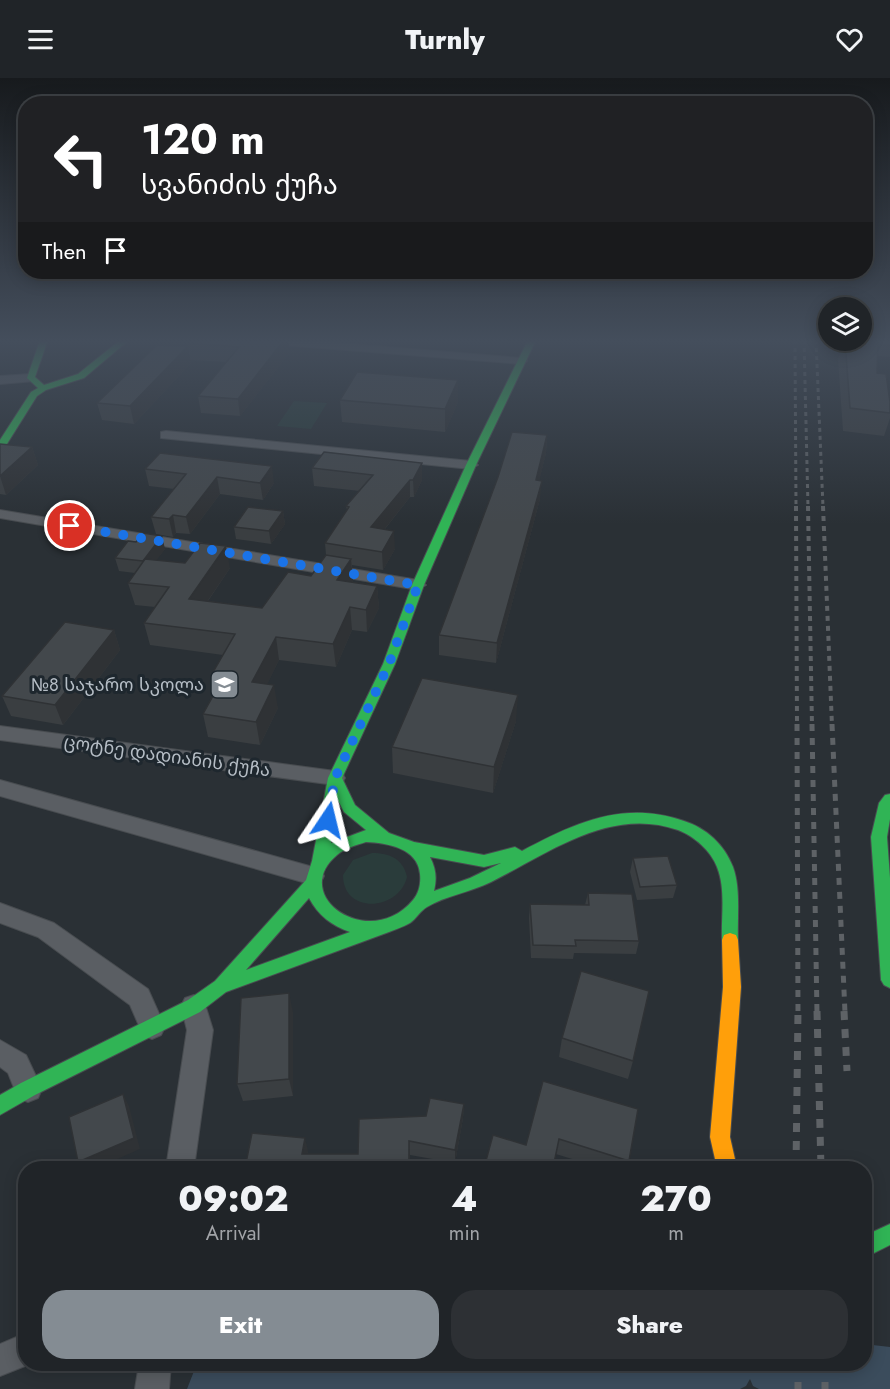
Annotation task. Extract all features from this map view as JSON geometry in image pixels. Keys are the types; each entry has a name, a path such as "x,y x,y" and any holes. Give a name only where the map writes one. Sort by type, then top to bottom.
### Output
{"street":[{"path":"0,447 29,401"},
{"path":"378,929 358,929 339,924 324,913 315,899 315,874 335,778 389,664 418,585 502,401"},
{"path":"166,435 471,465"},
{"path":"0,514 418,585"},
{"name":"ცოტნე დადიანის ქუჩა","path":"0,733 335,778"},
{"path":"335,778 349,808 383,836"},
{"path":"0,788 315,874"},
{"path":"890,799 886,803 879,837 890,980"},
{"path":"423,902 483,879 546,845 587,828 643,816 664,818 687,827 705,838 719,853 726,868 732,987 720,1137 725,1161"},
{"path":"0,1106 28,1089 194,1006 221,986 315,874 333,849 349,840 366,836 383,836 400,840 414,848 424,859 429,873 428,888 423,902 412,914 396,924 221,986"},
{"path":"414,848 484,861 546,845"},
{"path":"0,913 46,930 139,997 152,1027"},
{"path":"181,1161 200,1030 194,1006"},
{"path":"0,1052 17,1064 28,1089"},
{"path":"872,1243 890,1234"},
{"path":"0,1360 18,1352"},
{"path":"152,1389 154,1371"}],"shaded area":[{"path":"294,401 327,403 311,429 277,426"},
{"path":"372,853 395,858 407,877 402,888 394,897 372,904 352,897 345,888 343,875 353,860"}],"building":[{"path":"99,401 135,401 130,406 97,403"},
{"path":"354,401 449,401 445,409"},
{"path":"849,401 890,401 890,413 850,408"},
{"path":"512,432 547,435 536,480 542,481 497,643 439,635 498,477"},
{"path":"0,444 32,447 0,476"},
{"path":"324,452 422,463 413,480 410,480 371,527 394,531 382,552 325,543 349,507 346,506 373,475 312,468"},
{"path":"160,453 272,466 260,483 217,477 186,517 173,515 169,519 151,517 186,474 145,469"},
{"path":"248,507 283,511 269,531 234,527"},
{"path":"143,533 162,536 143,561 115,558 128,541 136,542"},
{"path":"200,543 226,546 189,599 262,608 288,572 311,576 326,555 351,559 337,580 377,586 366,610 350,607 333,644 276,637 252,682 274,685 256,722 203,714 224,676 212,674 235,634 144,623 169,587 128,583 145,559 185,563"},
{"path":"65,622 114,630 55,705 2,696"},
{"path":"422,678 518,695 494,767 392,747"},
{"path":"668,856 677,885 640,887 633,858"},
{"path":"588,893 632,894 639,941 575,940 576,946 533,945 530,904 589,905"},
{"path":"581,971 649,991 633,1061 562,1038"},
{"path":"289,993 289,1079 237,1084 241,998"},
{"path":"543,1081 638,1109 629,1161 559,1139 554,1161 486,1161 493,1135 526,1145"},
{"path":"123,1094 134,1138 78,1161 69,1117"},
{"path":"430,1098 464,1104 455,1150 409,1141 409,1161 246,1161 252,1133 305,1138 302,1154 358,1154 359,1119 426,1116"}],"waterway":[{"path":"219,1389 358,1380 629,1374 658,1371"},
{"path":"829,1371 890,1379"}],"railway":[{"path":"795,401 796,507"},
{"path":"805,401 808,507"},
{"path":"819,401 823,507"},
{"path":"796,506 797,726"},
{"path":"808,506 812,726"},
{"path":"823,506 832,726"},
{"path":"797,724 798,1011"},
{"path":"812,724 817,1013"},
{"path":"832,724 845,1013"},
{"path":"796,1161 798,1011"},
{"path":"817,1011 821,1161"},
{"path":"844,1011 847,1071"},
{"path":"798,1371 798,1389"},
{"path":"825,1371 825,1389"}],"traffic: fast":[{"path":"0,447 29,401"},
{"path":"320,861 335,778 389,664 418,585 502,401"},
{"path":"335,778 349,808 383,836"},
{"path":"890,799 886,803 879,837 890,980"},
{"path":"423,902 483,879 582,829 608,821 635,817 661,819 688,828 700,835 710,844 722,861 729,883 730,940"},
{"path":"366,836 404,843 423,857 428,868 429,880 421,902 404,918 383,928 363,929 344,923 328,912 317,898 313,882 318,865 332,850 366,836"},
{"path":"414,848 484,861 515,853"},
{"path":"0,1106 28,1089 194,1006 221,986 312,884"},
{"path":"226,985 374,930"},
{"path":"872,1243 890,1234"}],"traffic: slow":[{"path":"725,1161 720,1137 732,987 730,940"}],"place":[{"name":"№8 საჯარო სკოლა","path":"225,685"}],"route":[{"path":"70,526 418,585 389,664 335,778 328,820"}]}
